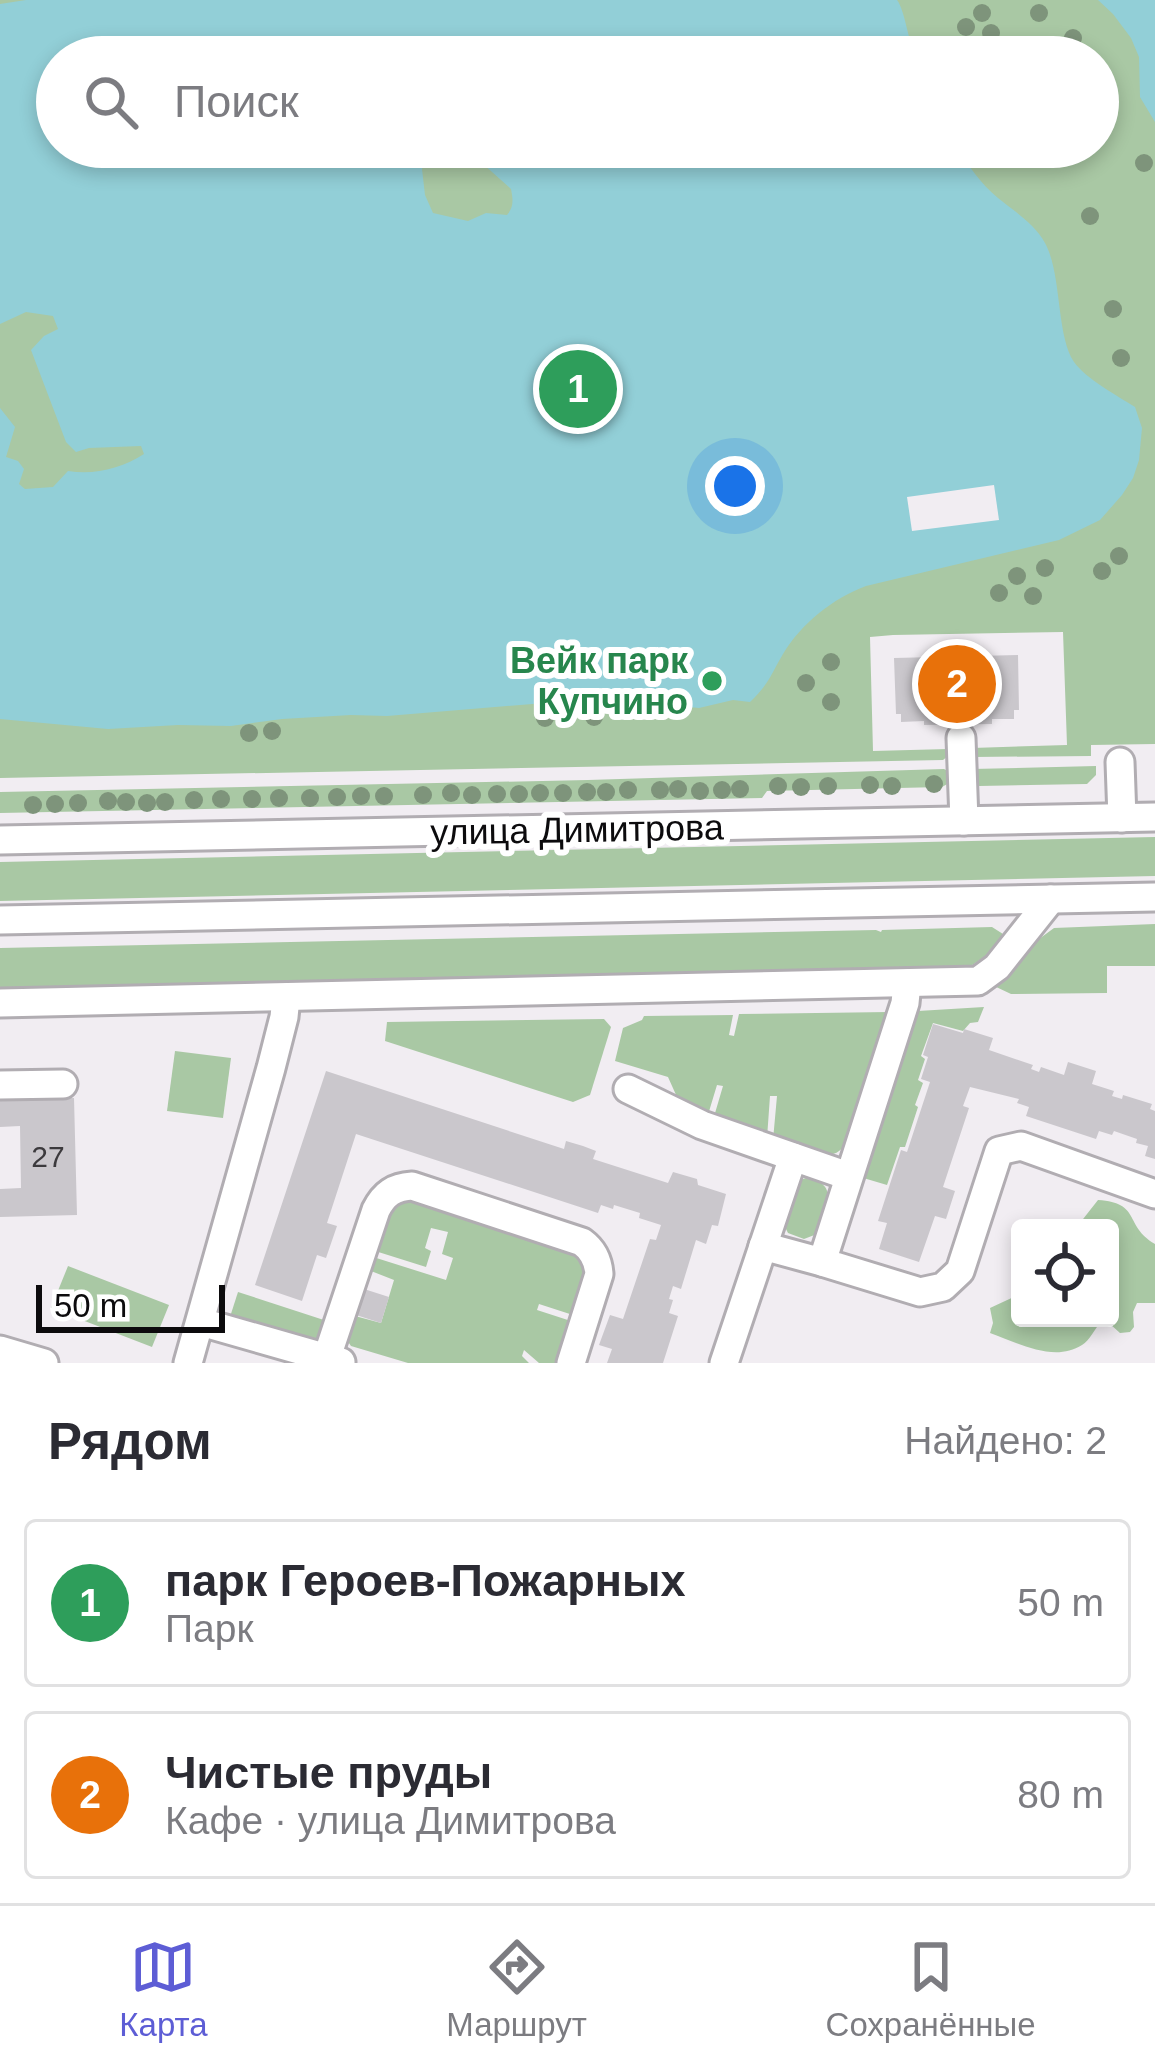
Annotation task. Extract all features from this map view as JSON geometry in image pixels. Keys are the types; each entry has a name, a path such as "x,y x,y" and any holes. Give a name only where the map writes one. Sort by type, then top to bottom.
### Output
{"street":[{"path":"961,738 964,821"},
{"path":"1120,762 1122,818"},
{"name":"улица Димитрова","path":"0,840 1155,817"},
{"path":"0,920 1155,897"},
{"path":"0,1003 978,981 997,967 1052,899"},
{"path":"822,1262 907,983"},
{"path":"188,1363 286,997"},
{"path":"0,1085 63,1084"},
{"path":"628,1089 702,1125 848,1176"},
{"path":"763,1246 920,1292 944,1287 960,1271 999,1151 1021,1146 1155,1194"},
{"path":"724,1363 793,1157"},
{"path":"201,1322 332,1361 376,1210 386,1195 412,1186 588,1246 597,1259 599,1274 571,1363"},
{"path":"0,1349 44,1363"}],"green space":[{"path":"0,0 1155,0 1155,744 1091,745 1091,756 973,757 972,748 1067,745 1063,632 870,637 873,751 948,749 943,760 0,778"},
{"path":"1096,766 1096,775 1087,784 979,786 972,769"},
{"path":"944,769 949,783 942,787 767,791 762,798 0,813 0,792"},
{"path":"1155,837 1155,876 0,901 0,862"},
{"path":"1155,924 1155,966 1107,966 1107,993 1011,994 992,985 1054,928"},
{"path":"992,927 1003,934 1000,946 968,968 0,989 0,948"},
{"path":"984,1007 978,1022 963,1031 933,1023 921,1056 925,1059 918,1080 923,1083 918,1107 887,1185 860,1177 918,1011"},
{"path":"889,1012 846,1144 828,1156 773,1140 777,1096 770,1096 767,1138 713,1120 723,1086 717,1085 707,1118 681,1106 668,1077 615,1061 623,1028 644,1016 733,1015 729,1035 734,1036 739,1014"},
{"path":"604,1019 611,1027 590,1095 573,1102 385,1041 387,1022"},
{"path":"175,1051 231,1058 223,1118 167,1111"},
{"path":"806,1178 824,1186 828,1199 817,1234 804,1239 788,1233 783,1223 797,1181"},
{"path":"414,1195 581,1256 588,1275 576,1316 539,1304 537,1310 574,1322 560,1363 539,1363 524,1350 522,1356 529,1363 408,1363 351,1346 344,1336 355,1313 381,1323 394,1280 371,1271 370,1256 446,1280 453,1258 442,1254 448,1232 431,1228 426,1267 372,1250 393,1205"},
{"path":"1098,1200 1121,1205 1155,1244 1155,1303 1137,1303 1130,1332 1120,1333 1113,1327 1119,1327 1119,1219 1083,1219"},
{"path":"68,1266 169,1305 152,1347 51,1308"},
{"path":"238,1292 330,1322 323,1341 312,1344 229,1320"},
{"path":"1011,1298 1011,1327 1097,1327 1085,1343 1071,1350 1036,1350 990,1333 990,1308"}],"water":[{"path":"26,0 897,0 909,36 36,36 36,168 422,168 425,195 433,213 468,221 486,213 507,215 511,209 511,189 488,168 971,168 1045,243 1074,362 1135,407 1142,428 1133,478 1100,520 1059,540 866,586 842,597 799,632 750,702 733,700 699,708 569,701 231,726 108,729 0,719 0,408 15,427 6,457 24,469 19,484 25,489 53,487 68,471 107,470 144,454 141,446 76,452 66,442 31,350 58,329 53,316 26,312 0,324 0,4"},
{"path":"1098,0 1155,0 1155,122 1140,97 1139,57 1131,38"}],"pier":[{"path":"994,485 999,520 912,531 907,497"}],"building":[{"path":"1018,655 1019,710 1014,710 1014,719 924,725 924,721 901,722 901,714 896,714 894,658"},
{"path":"933,1024 993,1038 989,1050 1033,1065 1031,1069 1039,1072 1041,1067 1064,1075 1068,1062 1096,1071 1092,1084 1114,1091 1112,1096 1152,1104 1155,1159 1145,1156 1148,1146 1136,1143 1137,1139 1099,1131 1096,1139 1026,1116 1029,1107 1017,1103 1019,1099 970,1087 963,1106 969,1108 943,1187 955,1191 946,1219 935,1216 919,1262 879,1249 887,1223 878,1221 930,1082 921,1079"},
{"path":"326,1071 564,1149 566,1141 583,1146 596,1151 593,1159 668,1183 673,1172 726,1194 718,1226 712,1225 706,1244 696,1240 681,1289 673,1286 669,1313 678,1316 663,1363 607,1363 612,1349 599,1345 610,1315 623,1319 650,1239 656,1240 661,1225 614,1205 613,1209 601,1205 598,1213 356,1134 327,1223 337,1226 326,1258 317,1255 302,1301 255,1285"},
{"path":"74,1098 77,1215 0,1217 0,1189 21,1188 20,1126 0,1127 0,1100"},
{"path":"364,1289 389,1297 381,1323 356,1315"}],"place":[{"name":"парк Героев-Пожарных","path":"578,389"},
{"name":"Вейк парк Купчино","path":"712,681"},
{"name":"Чистые пруды","path":"957,684"}]}
